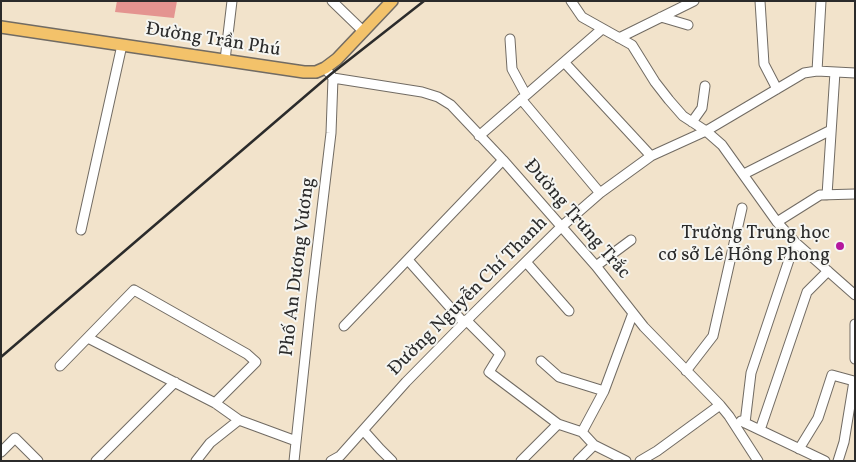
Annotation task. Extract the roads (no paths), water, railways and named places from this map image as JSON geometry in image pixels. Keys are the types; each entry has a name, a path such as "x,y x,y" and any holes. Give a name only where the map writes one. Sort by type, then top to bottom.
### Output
{"main road":[{"path":"329,73 363,31 392,1"},
{"name":"Đường Trần Phú","path":"1,27 304,72 329,73"}],"street":[{"path":"225,60 232,1"},
{"path":"332,1 363,31"},
{"path":"571,1 582,17 632,45 660,88 683,116 722,146 777,222 795,242 855,295"},
{"path":"760,1 764,64 777,89"},
{"path":"817,71 821,1"},
{"path":"619,38 690,2"},
{"path":"661,17 688,25"},
{"path":"479,136 602,29"},
{"path":"510,39 512,69 524,97 600,193"},
{"path":"81,230 122,45"},
{"path":"564,62 651,156"},
{"name":"Đường Nguyễn Chí Thanh","path":"330,461 340,456 406,382 465,321 561,227 600,193 651,156 706,132 804,73 817,71 855,73"},
{"path":"828,195 834,72"},
{"name":"Đường Trưng Trắc","path":"329,73 422,92 438,97 451,105 503,160 596,266 644,327 720,405 758,461"},
{"name":"Phố An Dương Vương","path":"294,461 310,301 331,133 329,73"},
{"path":"692,122 702,108 705,86"},
{"path":"744,174 831,130"},
{"path":"344,326 503,160"},
{"path":"777,222 820,196 855,194"},
{"path":"686,371 713,336 742,208"},
{"path":"596,266 631,240"},
{"path":"745,423 751,374 795,242"},
{"path":"408,260 465,321 500,354 489,372 558,424 582,432 594,445 626,461"},
{"path":"526,262 569,311"},
{"path":"760,430 807,292 828,271"},
{"path":"60,366 134,290 247,354 256,362 215,403"},
{"path":"582,432 604,391 633,313"},
{"path":"855,324 855,359"},
{"path":"88,338 215,403 239,420 296,441"},
{"path":"541,361 559,377 604,391"},
{"path":"799,449 818,418 832,376 854,381 844,442 838,461"},
{"path":"96,461 175,382"},
{"path":"640,461 657,451 720,405"},
{"path":"729,416 826,461"},
{"path":"196,461 210,443 239,420"},
{"path":"521,461 558,424"},
{"path":"363,430 392,461"},
{"path":"1,452 15,438 38,461"},
{"path":"578,461 594,445"}],"railway":[{"path":"1,357 331,74 424,1"}],"place":[{"name":"Trường Trung học cơ sở Lê Hồng Phong","path":"840,246"}]}
